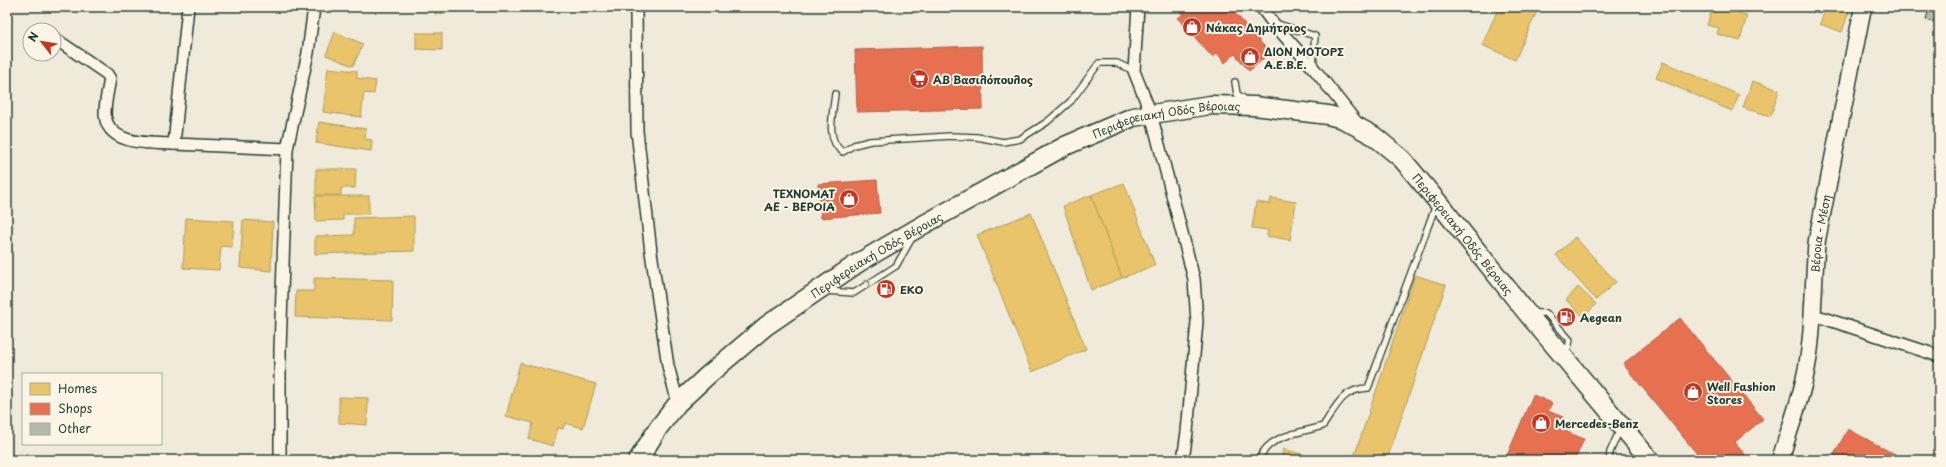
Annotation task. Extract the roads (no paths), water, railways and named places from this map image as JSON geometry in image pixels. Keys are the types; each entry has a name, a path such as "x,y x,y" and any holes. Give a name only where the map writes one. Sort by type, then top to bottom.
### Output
{"main road":[{"name":"Περιφερειακή Οδός Βέροιας","path":"638,460 658,427 678,403 766,326 858,263 1065,146 1133,117 1210,105 1254,106 1328,115 1343,119 1374,136 1402,159 1527,313 1650,460"}],"street":[{"path":"174,144 188,7"},
{"path":"280,460 280,350 287,149 308,53 314,7"},
{"path":"636,7 637,131 651,252 668,366 678,403"},
{"path":"1138,7 1134,71 1151,114 1194,279 1197,322 1183,460"},
{"path":"1261,7 1273,23 1315,70 1361,128"},
{"name":"Βέροια - Μέση","path":"1780,460 1804,380 1814,315 1813,278 1817,240 1863,7"},
{"path":"62,43 107,74 110,79 105,114 109,128 120,136 134,142 287,149"},
{"path":"1814,315 1939,356"}],"lane":[{"path":"1273,23 1315,36 1313,57 1315,70"},
{"path":"835,94 832,136 836,148 843,152 854,145 870,141 951,136 977,137 1004,142 1020,139 1047,122 1071,101 1099,63 1117,63 1134,71"},
{"path":"1235,82 1237,94 1254,106"},
{"path":"1259,460 1272,442 1287,435 1323,426 1343,396 1357,389 1368,388 1437,201"},
{"path":"1609,460 1610,452 1622,426"}],"place":[{"name":"Νάκας Δημήτριος","path":"1192,27"},
{"name":"ΔΙΟΝ ΜΟΤΟΡΣ Α.Ε.Β.Ε.","path":"1250,57"},
{"name":"ΑΒ Βασιλόπουλος","path":"919,79"},
{"name":"ΤΕΧΝΟΜΑΤ ΑΕ - ΒΕΡΟΙΑ","path":"849,199"},
{"name":"EKO","path":"886,289"},
{"name":"Aegean","path":"1566,317"},
{"name":"Well Fashion Stores","path":"1693,392"},
{"name":"Mercedes-Benz","path":"1541,423"}]}
